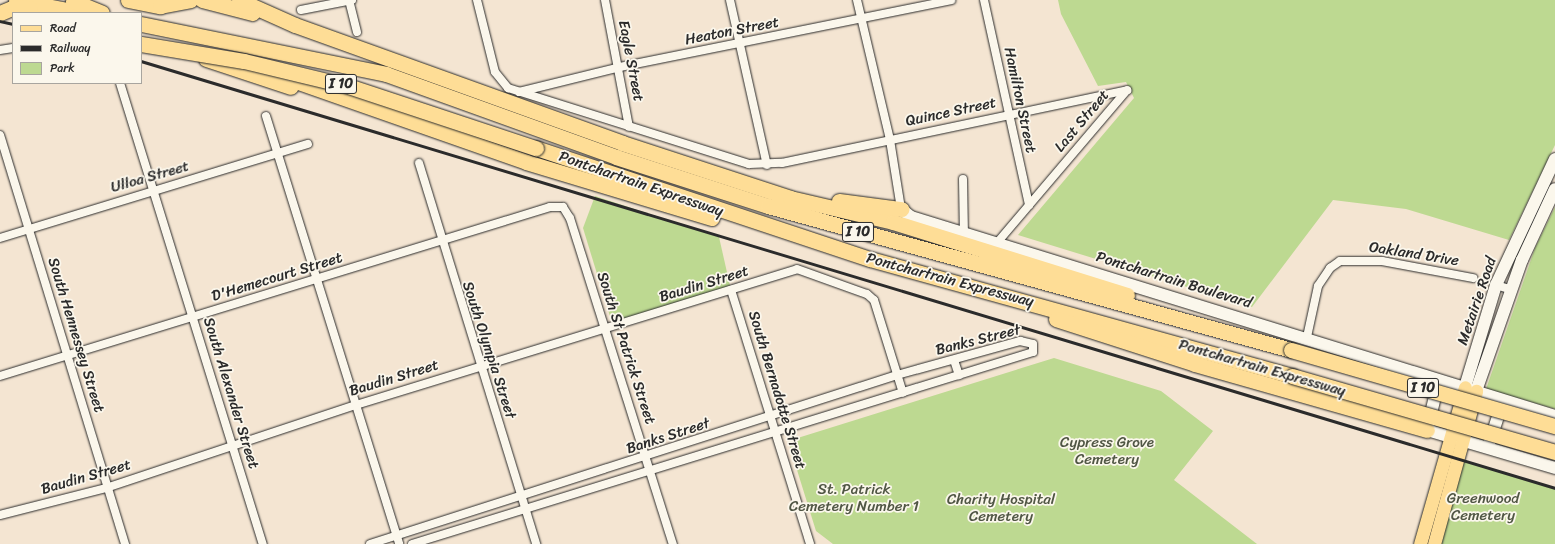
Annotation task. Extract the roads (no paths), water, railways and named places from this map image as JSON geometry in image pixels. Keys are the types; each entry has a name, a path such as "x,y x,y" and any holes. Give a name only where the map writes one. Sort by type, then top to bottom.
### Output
{"highway":[{"path":"16,0 77,12"},
{"path":"70,0 100,12"},
{"path":"128,0 160,6 190,0"},
{"path":"202,0 295,25 706,170 790,198 989,251 1184,313 1193,323"},
{"path":"239,0 295,25"},
{"path":"0,14 26,7 48,12"},
{"path":"0,14 12,17"},
{"name":"Pontchartrain Expressway","path":"142,24 386,74 528,126 768,206 1292,350 1555,426"},
{"path":"142,28 434,130"},
{"path":"142,40 434,130 659,203 765,233 774,230"},
{"name":"Pontchartrain Expressway","path":"142,44 244,61 348,86 536,148 774,230 1043,305 1555,452"},
{"path":"706,170 842,201 901,210"},
{"path":"1043,305 1056,319 1210,369 1427,430"}],"main road":[{"path":"0,8 11,0"},
{"name":"Metairie Road","path":"1455,438 1471,389"},
{"path":"1420,544 1455,438"},
{"path":"1434,544 1455,438"}],"street":[{"path":"301,10 350,0 357,32"},
{"name":"Quince Street","path":"476,0 495,72 504,85 518,92 726,158 767,165 1127,90"},
{"name":"Eagle Street","path":"605,0 620,67 629,127"},
{"path":"730,0 767,165"},
{"path":"857,0 890,140 901,210"},
{"name":"Heaton Street","path":"518,92 620,67 862,20 951,0"},
{"name":"Hamilton Street","path":"984,0 1029,205"},
{"path":"0,50 12,48"},
{"name":"South Alexander Street","path":"121,87 263,544"},
{"name":"Last Street","path":"996,244 1127,90"},
{"path":"266,116 397,540"},
{"name":"South Hennessey Street","path":"0,135 69,355 106,488 125,544"},
{"name":"Ulloa Street","path":"0,238 308,144"},
{"name":"Metairie Road","path":"1471,389 1496,284 1555,159"},
{"name":"South Olympia Street","path":"419,163 440,242 536,544"},
{"path":"963,179 964,234"},
{"name":"Metairie Road","path":"1471,389 1555,189"},
{"name":"D'Hemecourt Street","path":"0,376 550,207 563,207"},
{"name":"South St Patrick Street","path":"563,207 605,329 673,544"},
{"name":"Pontchartrain Boulevard","path":"901,210 911,217 964,234 1307,337 1555,416"},
{"name":"Oakland Drive","path":"1307,337 1318,286 1330,268 1340,261 1382,261 1473,278"},
{"name":"Baudin Street","path":"0,515 106,488 232,444 797,269 867,294 874,300 897,376"},
{"path":"1496,284 1512,290"},
{"name":"South Bernadotte Street","path":"731,290 810,544"},
{"name":"Banks Street","path":"370,544 397,540 521,496 647,458 897,376 1020,341 1033,344 1033,352 412,544"},
{"path":"954,360 959,375"},
{"path":"897,376 903,393"},
{"path":"1439,379 1427,430 1555,468"},
{"path":"1488,448 1503,400"}],"railway":[{"path":"0,21 12,24"},
{"path":"142,61 1555,488"}],"park label":[{"name":"Cypress Grove Cemetery","path":"1107,450"},
{"name":"St. Patrick Cemetery Number 1","path":"854,498"},
{"name":"Greenwood Cemetery","path":"1483,506"},
{"name":"Charity Hospital Cemetery","path":"1001,508"}]}
